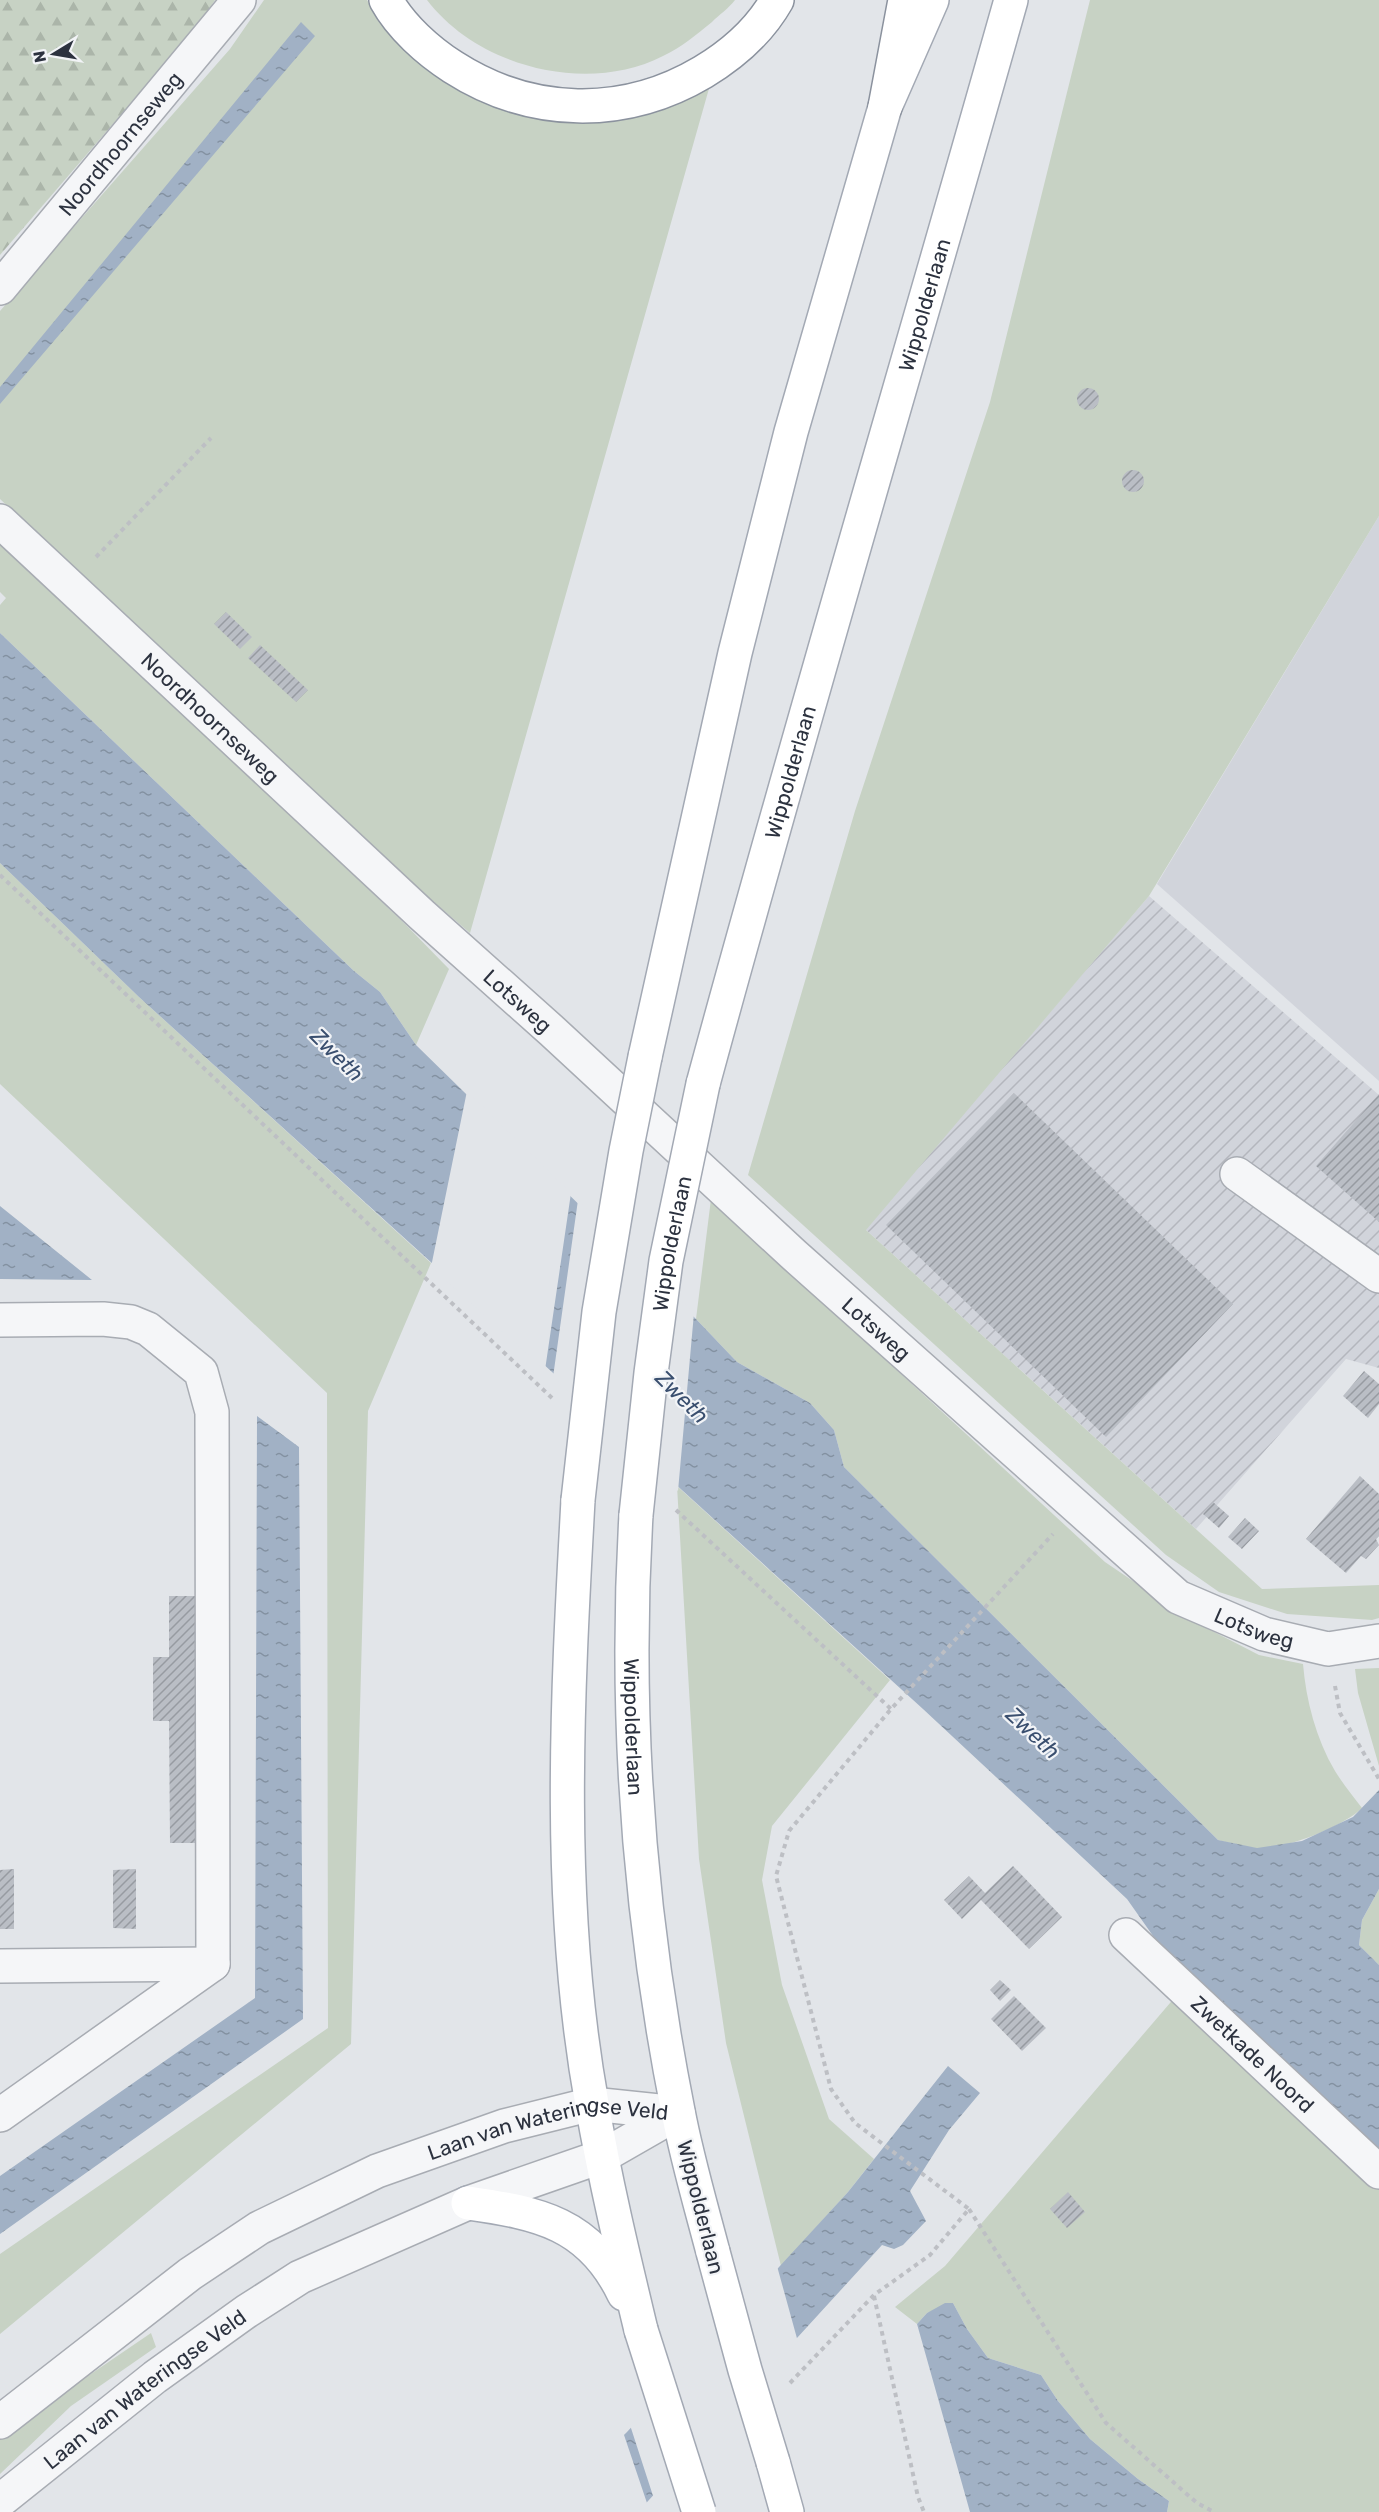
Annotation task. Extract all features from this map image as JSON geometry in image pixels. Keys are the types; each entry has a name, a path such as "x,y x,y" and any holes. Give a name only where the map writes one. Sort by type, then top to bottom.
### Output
{"main road":[{"path":"386,0 409,31 439,58 470,78 528,99 582,107 612,105 646,98 684,83 720,62 748,39 777,0"},
{"path":"699,2512 641,2330 619,2238 592,2104 575,1965 567,1814 568,1679 578,1500 599,1312 626,1151 698,813 791,432 885,107 905,0"},
{"path":"885,107 932,0"},
{"name":"Wippolderlaan","path":"787,2512 745,2370 678,2113 650,1945 637,1824 631,1687 632,1586 636,1515 666,1261 703,1084 766,852 1011,0"},
{"path":"468,2203 519,2210 539,2216 584,2239 618,2282 641,2330"}],"street":[{"name":"Noordhoornseweg","path":"0,288 239,0"},
{"name":"Noordhoornseweg","path":"0,521 422,915"},
{"name":"Lotsweg","path":"422,915 552,1031 793,1254 1178,1597 1264,1634 1328,1648 1379,1641"},
{"path":"1237,1174 1379,1276"},
{"path":"0,1320 131,1322 148,1329 201,1372 212,1412 213,1964"},
{"name":"Zwetkade Noord","path":"1126,1935 1379,2172"},
{"path":"0,1966 213,1964"},
{"path":"0,2115 213,1964"},
{"name":"Laan van Wateringse Veld","path":"0,2422 190,2274 259,2228 377,2170 504,2126 592,2104 678,2113"},
{"name":"Laan van Wateringse Veld","path":"0,2501 155,2378 300,2277 468,2203 603,2156 678,2113"}],"path":[{"path":"68,586 211,438"},
{"path":"0,875 554,1399"},
{"path":"668,1503 891,1709"},
{"path":"1078,1508 891,1709 789,1831 776,1876 831,2090 855,2123 969,2209 1106,2423 1197,2503 1214,2512"},
{"path":"1328,1648 1340,1713 1378,1777"},
{"path":"924,2512 918,2497 874,2295 930,2255 969,2209"}],"shaded area":[{"path":"1379,516 1379,1081 1157,884"},
{"path":"1149,896 1379,1095 1379,1368 1346,1359 1196,1529 865,1229"}],"green space":[{"path":"0,0 215,0 201,22 0,255"},
{"path":"264,0 367,0 385,29 421,64 466,95 520,115 574,121 710,85 470,933 336,818 0,499 0,311 230,49"},
{"path":"427,0 735,0 700,32 663,56 633,68 601,73 568,73 536,68 504,57 475,42 449,23"},
{"path":"1090,0 1379,0 1379,516 1149,896 866,1230 1262,1589 1379,1585 1379,1618 1372,1620 1287,1614 1219,1592 1166,1555 748,1175 855,811 990,402"},
{"path":"0,539 405,924 449,969 416,1045 380,992 354,971 0,633 0,605 6,598 0,592"},
{"path":"0,863 139,997 431,1263 368,1411 351,2044 0,2334 0,2254 328,2028 327,1393 0,1084"},
{"path":"711,1199 1105,1562 1189,1619 1259,1655 1303,1664 1309,1705 1322,1746 1335,1771 1362,1808 1327,1830 1280,1846 1255,1848 1218,1840 844,1467 834,1430 810,1403 737,1362 696,1319"},
{"path":"677,1486 890,1680 772,1826 762,1880 782,1985 829,2119 874,2159 848,2192 781,2266 726,2043 699,1859"},
{"path":"1379,1668 1379,1766 1358,1693 1355,1669"},
{"path":"1379,1889 1379,1965 1359,1945 1362,1920"},
{"path":"1176,1996 1379,2188 1379,2512 1167,2512 1169,2501 1138,2479 1090,2439 1058,2401 1041,2375 988,2358 967,2329 953,2303 927,2313 917,2324 895,2307 945,2266"},
{"path":"151,2333 156,2347 71,2406 0,2474 0,2440 63,2393"}],"water":[{"path":"301,22 315,36 0,404 0,387"},
{"name":"Zweth","path":"0,633 354,971 380,992 416,1045 737,1362 810,1403 834,1430 844,1467 1218,1840 1257,1848 1302,1841 1353,1817 1379,1790 1379,1889 1362,1920 1359,1945 1379,1965 1379,2155 1158,1943 1127,1899 923,1709 139,997 0,863"},
{"path":"0,1206 92,1280 0,1279"},
{"path":"257,1416 299,1447 303,2019 0,2234 0,2176 255,1998"},
{"path":"948,2066 980,2093 949,2130 910,2191 926,2221 903,2245 894,2249 882,2245 638,2512 555,2512 592,2466 627,2432 848,2192"},
{"path":"945,2303 953,2303 967,2329 988,2358 1041,2375 1058,2401 1090,2439 1138,2479 1169,2501 1167,2512 970,2512 917,2324 927,2313"}],"pier":[{"path":"467,1091 571,1193 545,1370 431,1267"},
{"path":"578,1200 694,1313 678,1491 553,1377"},
{"path":"777,2266 798,2342 654,2499 630,2425"},
{"path":"623,2432 648,2506 643,2512 552,2512 590,2464"}],"building":[{"path":"1088,388 1096,391 1099,399 1096,407 1088,410 1080,407 1077,399 1080,391"},
{"path":"1133,470 1141,473 1144,481 1141,489 1133,492 1125,489 1122,481 1125,473"},
{"path":"226,612 252,637 240,649 214,624"},
{"path":"260,645 308,690 296,702 248,658"},
{"path":"1014,1093 1233,1304 1106,1437 886,1225"},
{"path":"1379,1094 1379,1222 1316,1166"},
{"path":"1364,1371 1379,1384 1379,1404 1368,1418 1343,1396"},
{"path":"1360,1476 1379,1494 1379,1536 1376,1539 1379,1545 1366,1559 1361,1556 1346,1573 1306,1539"},
{"path":"1213,1502 1229,1516 1219,1528 1203,1514"},
{"path":"1245,1518 1259,1531 1242,1549 1228,1537"},
{"path":"169,1596 200,1596 201,1843 170,1843 169,1721 153,1721 153,1657 169,1657"},
{"path":"1013,1866 1062,1917 1029,1949 981,1900 962,1919 944,1900 969,1876 985,1893"},
{"path":"14,1869 14,1929 0,1929 0,1870"},
{"path":"136,1869 136,1929 113,1928 113,1870"},
{"path":"1000,1980 1011,1990 1000,2001 990,1990"},
{"path":"1014,1996 1046,2028 1022,2051 991,2019"},
{"path":"1068,2192 1085,2212 1067,2228 1050,2209"}]}
